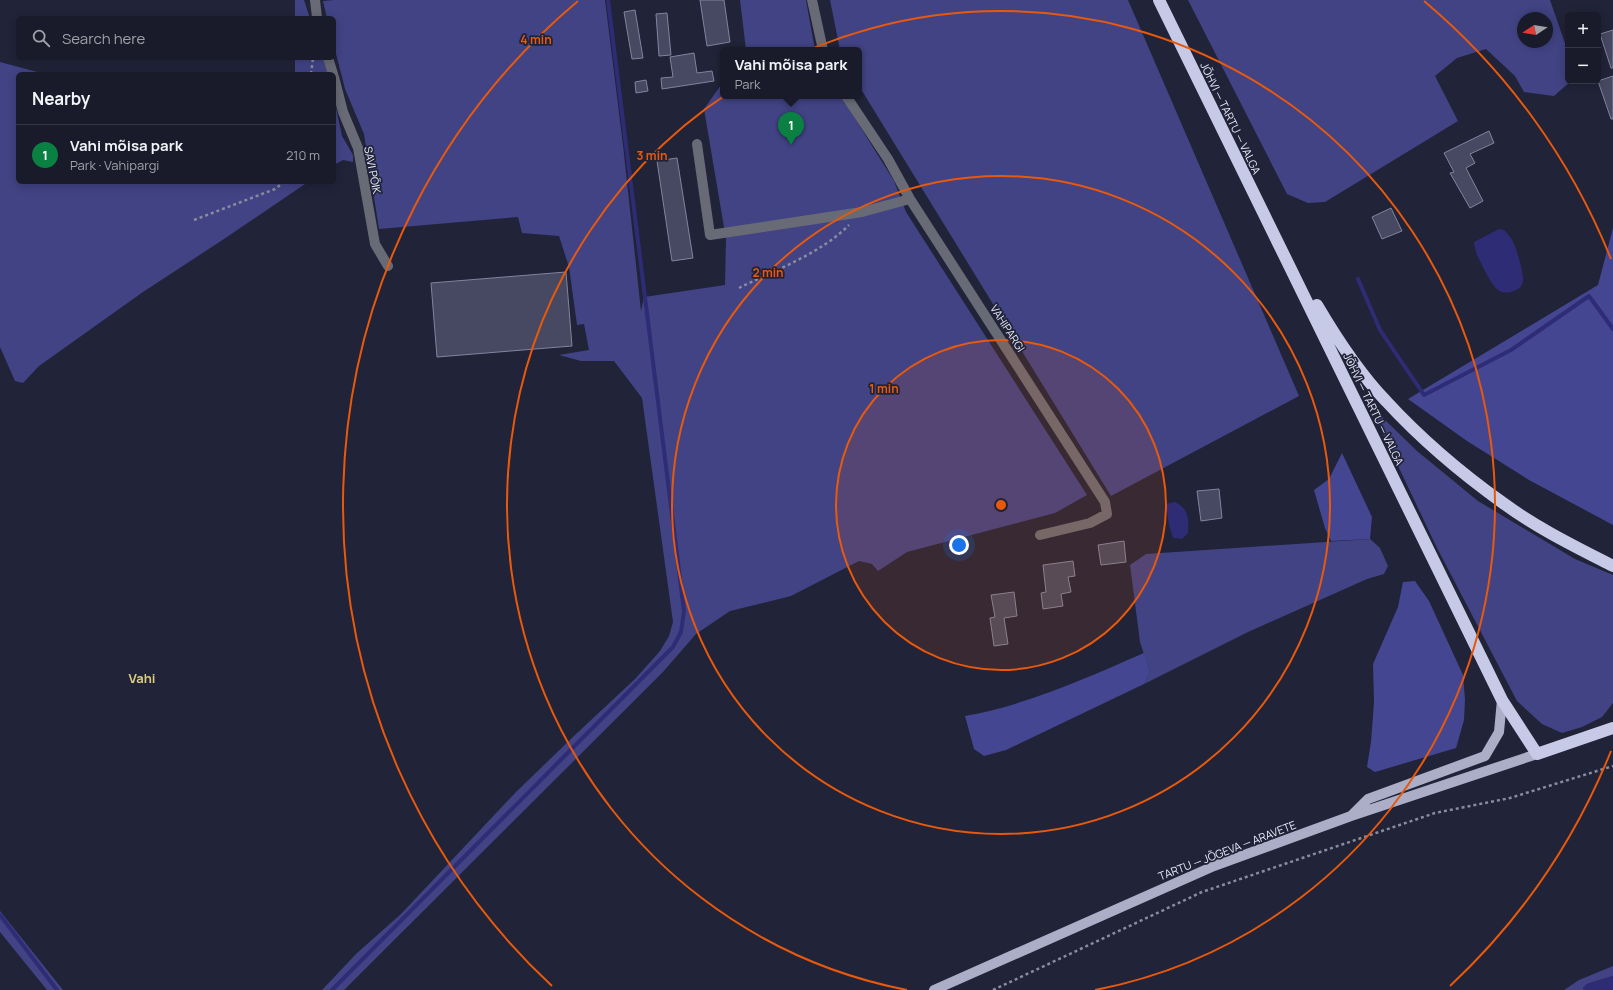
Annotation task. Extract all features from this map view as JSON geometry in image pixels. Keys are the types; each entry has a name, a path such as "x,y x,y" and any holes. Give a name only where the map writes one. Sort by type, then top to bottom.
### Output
{"highway":[{"name":"JÕHVI — TARTU — VALGA","path":"1159,0 1502,700 1537,754"},
{"path":"1282,251 1359,369 1386,401 1426,440 1503,503 1554,535 1613,566"},
{"path":"1554,535 1613,559"},
{"path":"1537,754 1612,727"}],"main road":[{"path":"1351,816 1368,799 1485,756 1499,732 1502,700"},
{"name":"TARTU — JÕGEVA — ARAVETE","path":"934,990 1194,874 1351,816 1537,754"}],"street":[{"path":"315,0 317,16"},
{"path":"812,0 822,47"},
{"name":"SAVI PÕIK","path":"329,60 333,72"},
{"name":"SAVI PÕIK","path":"336,83 343,112 358,148 375,244 388,266"},
{"name":"VAHIPARGI","path":"848,99 888,159 910,199 1105,502 1108,514 1090,523 1040,535"},
{"path":"697,144 710,235 862,212 910,199"}],"path":[{"path":"311,72 313,60"},
{"path":"194,220 275,189 281,184"},
{"path":"739,288 794,262 822,246 846,229 862,212"},
{"path":"993,990 1202,892 1435,813 1510,798 1613,766"}],"shaded area":[{"path":"295,0 304,0 309,16 295,16"},
{"path":"605,0 623,145 641,311 644,297 725,285 726,239 704,109 720,86 720,99 843,99 894,181 906,212 1087,495 1055,513 907,552 878,571 872,564 859,561 791,596 730,611 696,634 662,673 344,990 322,990 357,953 401,914 516,792 635,679 660,651 669,636 673,622 642,398 614,361 581,361 559,355 589,350 584,324 577,325 569,267 559,236 522,233 518,217 379,229 364,134 345,89 336,54 336,16 327,16 323,1"},
{"path":"740,0 806,0 814,47 746,47"},
{"path":"830,0 1128,0 1299,396 1111,496 862,91 862,47 839,47"},
{"path":"1188,0 1550,0 1565,43 1565,84 1568,84 1554,96 1524,92 1515,76 1486,49 1457,58 1435,76 1458,121 1325,202 1308,203 1287,194"},
{"path":"295,60 324,60 327,72 295,72"},
{"path":"0,62 38,72 16,72 16,184 305,184 143,292 39,366 23,383 15,381 0,347"},
{"path":"336,108 342,136 353,155 353,162 343,160 336,164"},
{"path":"1613,228 1613,525 1529,480 1467,441 1408,399 1598,285"},
{"path":"1499,229 1504,230 1514,243 1518,254 1523,281 1517,290 1505,293 1493,285 1480,260 1474,242"},
{"path":"1377,416 1381,416 1417,451 1478,501 1575,559 1613,575 1613,703 1602,717 1582,727 1562,733 1542,724 1517,701 1437,548 1380,428 1376,419"},
{"path":"1342,453 1372,517 1370,539 1331,541 1325,528 1314,490 1329,479"},
{"path":"1175,502 1186,511 1188,519 1188,533 1182,539 1173,538 1169,525 1166,504"},
{"path":"1370,539 1380,548 1388,566 1384,574 1367,579 1248,632 1144,684 1150,673 1140,642 1130,565 1146,554"},
{"path":"1415,581 1429,601 1463,675 1465,700 1464,720 1456,748 1375,772 1367,767 1371,742 1374,702 1373,664 1398,607 1403,582"},
{"path":"1144,653 1150,673 1144,684 1006,750 984,756 974,749 965,716 1034,698"},
{"path":"0,911 63,990 47,990 0,932"},
{"path":"1613,966 1613,976 1587,984 1583,988 1584,990 1564,990 1579,980"},
{"path":"1613,976 1613,990 1584,990 1583,988 1587,984"}],"building":[{"path":"700,0 724,0 730,42 707,46"},
{"path":"635,10 643,58 632,59 624,12"},
{"path":"667,13 671,55 659,56 656,14"},
{"path":"1613,30 1613,68 1611,68 1601,34"},
{"path":"694,53 697,73 712,71 714,81 662,89 661,78 673,77 670,57"},
{"path":"1613,76 1613,119 1611,119 1599,84 1601,84 1601,80"},
{"path":"646,80 648,91 636,93 635,82"},
{"path":"1489,131 1494,143 1470,154 1475,163 1466,168 1483,201 1470,208 1450,173 1454,172 1444,153"},
{"path":"677,158 693,258 672,261 657,161"},
{"path":"1391,208 1402,231 1382,239 1372,217"},
{"path":"566,272 572,346 437,357 431,283"},
{"path":"1219,489 1222,518 1201,521 1197,491"},
{"path":"1124,541 1126,562 1101,565 1098,545"},
{"path":"1073,561 1075,576 1068,577 1071,592 1061,594 1063,606 1043,609 1041,593 1046,592 1043,565"},
{"path":"1014,592 1017,616 1004,618 1008,644 994,646 990,618 995,617 991,595"}],"waterway":[{"path":"332,990 673,647 681,632 684,611 608,0"},
{"path":"1358,279 1380,330 1424,395 1511,350 1589,296 1613,329"},
{"path":"0,915 57,990"}],"place":[{"name":"Vahi mõisa park","path":"791,145"}],"district":[{"name":"Vahi","path":"142,678"}]}
